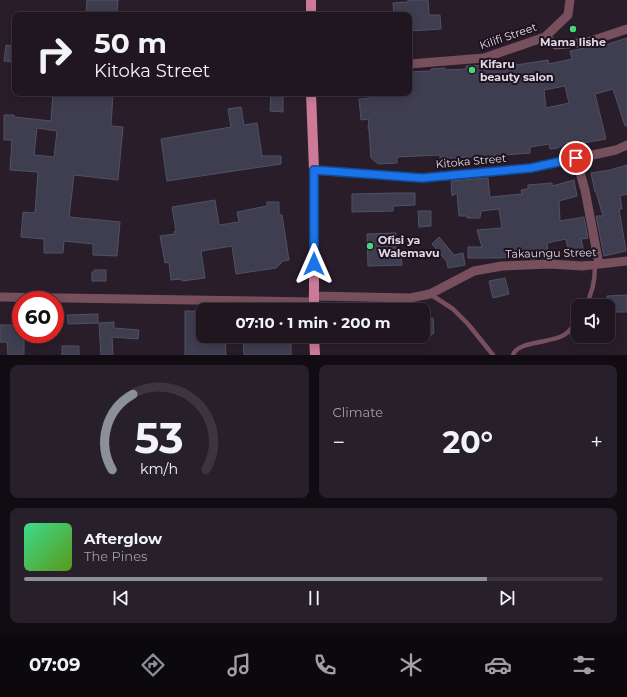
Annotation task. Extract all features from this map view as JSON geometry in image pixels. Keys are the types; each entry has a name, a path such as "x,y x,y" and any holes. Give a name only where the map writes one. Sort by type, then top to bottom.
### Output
{"main road":[{"path":"311,0 311,12"},
{"path":"311,96 314,170 314,303"},
{"path":"314,343 315,355"}],"street":[{"name":"Kilifi Street","path":"412,64 484,58 545,37 568,15 570,0"},
{"path":"545,37 556,46 588,42 627,29"},
{"name":"Kitoka Street","path":"314,170 422,178 531,168 616,150 627,145"},
{"path":"576,158 585,190 597,265"},
{"name":"Takaungu Street","path":"0,297 314,303 410,298 430,294 474,271 502,266 550,264 582,266 627,261"}],"lane":[{"path":"589,299 595,282 597,265"},
{"path":"430,294 453,309 468,324 493,355"},
{"path":"513,355 514,352 523,345 546,342 564,336 571,329"}],"building":[{"path":"87,0 118,0 117,12 86,12"},
{"path":"408,0 428,0 429,15 440,15 441,29 412,31 412,12 394,12 393,3 408,2"},
{"path":"627,38 627,126 625,126 613,89 595,94 606,139 583,143 582,139 565,143 558,148 550,149 549,144 530,147 530,153 492,156 492,161 482,162 482,156 440,159 440,155 397,157 397,163 378,164 371,158 368,129 369,119 361,120 359,99 370,98 370,96 412,96 412,72 431,71 431,69 445,68 445,70 466,69 466,66 489,65 489,63 500,62 500,64 516,63 516,65 548,60 549,64 572,59 570,51 598,45 599,47","holes":["565,86 569,103 546,108 544,90"]},
{"path":"6,45 12,46 12,62 4,61"},
{"path":"53,96 113,96 111,126 123,127 118,180 74,175 69,217 120,222 117,256 93,255 93,244 64,241 63,253 44,253 44,239 21,237 23,212 35,213 38,172 10,170 12,140 4,140 4,115 14,115 14,117 51,121","holes":["37,128 57,131 54,157 34,155"]},
{"path":"271,96 283,96 283,112 270,111"},
{"path":"241,107 244,125 257,123 262,156 281,156 281,164 167,181 161,139 231,127 228,109"},
{"path":"627,165 627,194 620,196 622,209 619,209 626,251 604,256 596,216 603,216 595,192 591,173"},
{"path":"488,178 490,197 522,194 521,190 528,189 528,185 552,183 552,186 574,180 577,196 559,201 560,221 584,217 588,238 581,239 584,252 569,255 566,239 547,243 549,258 530,259 529,255 499,258 468,258 468,247 482,247 477,230 502,228 499,209 481,211 480,218 467,218 467,216 459,216 457,193 452,196 451,181"},
{"path":"415,193 415,205 393,206 393,211 352,212 352,194"},
{"path":"215,200 219,225 239,222 237,212 267,206 267,202 279,202 279,215 282,215 289,260 283,261 276,268 236,274 232,246 201,251 205,278 182,281 182,279 171,280 169,262 165,263 160,236 175,234 174,232 176,231 172,207"},
{"path":"418,211 431,211 431,226 419,227"},
{"path":"396,233 396,256 401,255 402,265 368,266 367,234"},
{"path":"439,237 454,255 463,253 465,265 448,268 447,262 432,244"},
{"path":"94,270 106,270 106,281 92,281 92,272 94,272"},
{"path":"505,278 509,294 493,298 489,281"},
{"path":"627,295 627,312 615,312 615,299 607,299 607,296"},
{"path":"185,311 196,311 196,343 225,343 226,355 185,355"},
{"path":"98,314 98,323 68,324 67,315"},
{"path":"430,318 433,318 434,333 430,335"},
{"path":"114,322 114,328 139,330 138,339 112,337 113,355 101,355 99,323"},
{"path":"0,325 12,325 12,343 24,343 24,355 8,355 7,342 0,342"},
{"path":"243,343 291,343 291,355 244,355"},
{"path":"62,346 79,346 79,355 62,355"}],"place":[{"name":"Mama lishe","path":"573,29"},
{"name":"Kifaru beauty salon","path":"472,70"},
{"name":"Ofisi ya Walemavu","path":"370,246"}],"route":[{"path":"314,264 314,170 422,178 531,168 576,158"}]}
